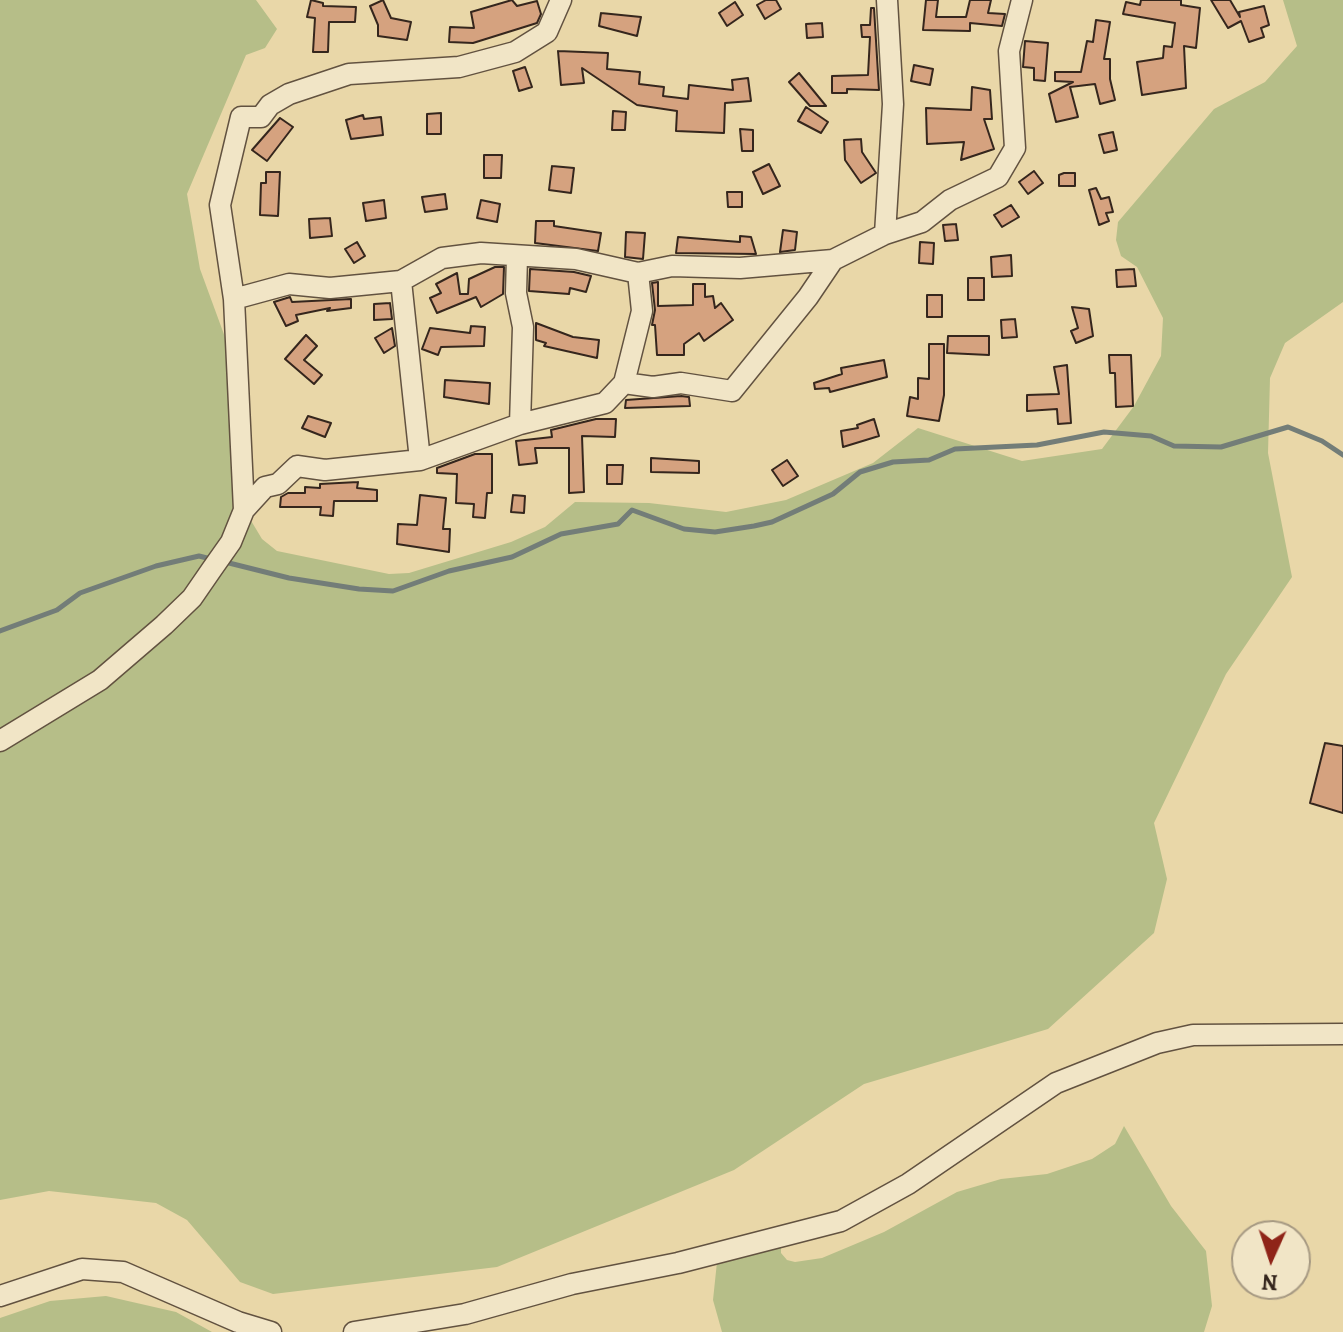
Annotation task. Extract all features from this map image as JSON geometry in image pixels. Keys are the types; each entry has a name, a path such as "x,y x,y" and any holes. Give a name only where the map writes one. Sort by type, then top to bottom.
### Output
{"street":[{"path":"244,510 234,299 220,205 241,117 261,117 270,105 289,94 349,74 459,67 515,52 547,32 561,0"},
{"path":"885,234 893,104 887,0"},
{"path":"234,299 289,284 330,288 401,281 442,258 481,253 576,259 638,273 672,266 740,268 833,260 885,234 922,222 950,200 998,177 1015,148 1009,51 1022,0"},
{"path":"517,257 516,293 523,327 520,424"},
{"path":"624,383 653,387 681,383 732,391 808,297 833,260"},
{"path":"0,741 100,680 164,625 192,598 231,542 244,510 265,487 278,484 297,466 325,470 420,460 520,424 605,403 624,383 642,311 638,273"},
{"path":"401,281 420,460"},
{"path":"354,1332 465,1314 572,1284 678,1263 841,1221 908,1184 1056,1083 1157,1043 1193,1035 1343,1034"},
{"path":"0,1296 82,1269 123,1272 238,1322 271,1332"}],"green space":[{"path":"0,0 256,0 277,29 265,48 246,55 187,194 200,269 233,359 238,416 232,489 262,539 277,551 389,574 409,573 511,542 545,527 575,502 649,503 726,512 786,500 873,463 918,428 1022,461 1102,449 1134,406 1161,356 1163,318 1137,267 1121,256 1116,240 1118,222 1214,109 1265,82 1297,46 1283,0 1343,0 1343,302 1285,343 1270,378 1268,453 1292,577 1226,674 1154,823 1167,879 1154,933 1048,1029 864,1084 734,1170 497,1267 273,1294 240,1282 187,1220 156,1203 49,1191 0,1200"},
{"path":"1124,1126 1171,1206 1206,1251 1212,1306 1204,1332 722,1332 713,1300 717,1262 781,1244 781,1253 787,1260 795,1262 822,1258 884,1232 957,1192 1001,1179 1047,1174 1092,1159 1115,1144"},
{"path":"106,1296 176,1312 212,1332 0,1332 0,1318 50,1301"}],"building":[{"path":"311,0 323,3 323,6 356,7 355,22 329,22 328,52 313,52 315,18 307,17"},
{"path":"383,0 391,18 411,22 407,40 378,36 378,25 370,6"},
{"path":"512,0 517,6 537,1 541,14 537,23 473,43 449,42 450,27 474,28 471,12"},
{"path":"766,0 776,0 781,9 765,19 757,5"},
{"path":"926,0 938,0 936,17 966,17 970,0 991,0 988,13 1005,14 1002,26 970,23 970,31 923,30"},
{"path":"1141,0 1181,0 1181,5 1200,8 1196,48 1184,46 1186,88 1142,95 1137,62 1163,58 1164,46 1172,47 1175,23 1123,14 1126,2 1140,5"},
{"path":"1211,0 1230,0 1240,17 1239,12 1264,6 1269,25 1261,28 1264,37 1249,42 1241,21 1228,28"},
{"path":"735,2 743,15 727,26 719,13"},
{"path":"871,8 874,8 879,90 847,89 847,93 832,93 832,76 868,75 870,37 862,37 861,25 870,25"},
{"path":"601,13 641,17 637,36 599,26"},
{"path":"1096,20 1110,22 1104,59 1110,59 1110,79 1115,100 1100,104 1095,84 1070,87 1078,117 1056,122 1049,94 1073,82 1055,81 1055,72 1081,72 1087,41 1093,42"},
{"path":"822,23 823,37 807,38 806,24"},
{"path":"1025,41 1048,43 1045,81 1034,80 1034,68 1023,67"},
{"path":"558,51 608,53 607,69 640,72 639,84 664,87 663,96 688,99 689,85 733,90 732,80 748,78 751,101 725,103 724,133 676,131 677,111 637,105 582,68 584,83 561,85"},
{"path":"914,65 933,69 930,85 911,81"},
{"path":"525,67 532,87 519,91 513,71"},
{"path":"799,73 826,106 810,106 789,82"},
{"path":"972,87 990,90 992,119 984,119 994,149 961,160 964,142 927,144 926,108 971,110"},
{"path":"806,107 828,122 821,133 798,121"},
{"path":"613,111 626,112 625,130 612,130"},
{"path":"441,113 441,134 427,134 427,114"},
{"path":"363,115 364,119 381,117 383,135 351,139 346,120"},
{"path":"280,118 293,127 267,161 252,150"},
{"path":"740,129 753,130 753,151 742,151"},
{"path":"1113,132 1117,150 1104,153 1099,135"},
{"path":"861,139 862,152 876,173 861,183 845,160 844,140"},
{"path":"484,155 502,155 501,178 484,178"},
{"path":"769,164 780,186 763,194 753,172"},
{"path":"552,166 574,168 571,193 549,190"},
{"path":"1034,171 1043,183 1028,194 1019,182"},
{"path":"266,172 280,172 278,216 260,215 261,183 266,183"},
{"path":"1075,173 1075,186 1059,186 1059,175"},
{"path":"1096,188 1101,199 1109,197 1113,212 1106,213 1109,221 1099,225 1089,190"},
{"path":"727,192 742,192 742,207 728,207"},
{"path":"445,194 447,209 425,212 422,197"},
{"path":"384,200 386,218 366,221 363,203"},
{"path":"481,200 500,204 497,222 477,218"},
{"path":"1011,205 1019,217 1002,227 994,215"},
{"path":"330,218 332,236 310,238 309,219"},
{"path":"536,221 554,221 554,226 601,233 598,251 535,243"},
{"path":"956,224 958,240 945,241 943,225"},
{"path":"783,230 797,232 795,250 780,252"},
{"path":"626,232 645,233 643,259 625,257"},
{"path":"740,236 751,237 756,254 676,253 678,237 740,242"},
{"path":"357,242 365,256 354,263 345,249"},
{"path":"920,242 934,243 933,264 919,263"},
{"path":"1011,255 1012,276 992,277 991,257"},
{"path":"495,267 504,267 503,294 481,307 476,297 437,313 430,298 441,293 436,284 457,273 460,294 468,294 469,279"},
{"path":"530,269 591,276 586,292 570,288 569,294 529,291"},
{"path":"1134,269 1136,286 1117,287 1116,270"},
{"path":"968,278 984,278 984,300 968,300"},
{"path":"658,282 658,306 693,305 693,284 705,284 705,297 713,296 715,308 721,303 733,320 704,341 699,333 684,344 684,355 657,355 655,325 652,325 655,310 652,283"},
{"path":"927,295 942,295 942,317 927,317"},
{"path":"290,297 292,302 351,299 351,308 327,311 330,308 296,315 298,321 286,326 274,302"},
{"path":"390,303 392,319 374,320 374,304"},
{"path":"1072,307 1089,309 1093,336 1076,343 1071,331 1078,328"},
{"path":"1015,319 1017,337 1002,338 1001,320"},
{"path":"536,323 573,337 599,340 597,358 544,346 546,343 536,340"},
{"path":"471,326 485,327 484,346 441,347 438,355 422,349 430,328 470,333"},
{"path":"392,328 395,346 384,353 375,338"},
{"path":"306,335 317,346 304,360 322,375 314,384 285,359"},
{"path":"948,336 989,336 989,355 947,353"},
{"path":"929,344 944,344 944,395 939,421 907,416 910,397 918,399 918,378 929,379"},
{"path":"1109,355 1131,355 1133,406 1116,407 1115,373 1110,373"},
{"path":"884,360 887,377 830,392 829,388 815,389 814,383 842,374 841,368"},
{"path":"1067,365 1071,423 1058,424 1057,409 1027,411 1027,395 1059,394 1054,367"},
{"path":"445,380 490,383 489,404 444,397"},
{"path":"689,397 690,406 625,408 626,400"},
{"path":"308,416 331,423 325,437 302,428"},
{"path":"596,419 616,419 615,437 582,436 584,492 569,493 569,448 535,448 537,463 519,465 516,441 552,437 551,430"},
{"path":"874,419 879,436 843,447 841,431 858,428 857,425"},
{"path":"475,454 492,454 492,493 487,493 485,518 473,517 474,504 456,503 457,474 437,473 437,468"},
{"path":"651,458 699,461 699,473 651,472"},
{"path":"787,460 798,476 783,486 772,470"},
{"path":"607,465 623,465 622,484 607,484"},
{"path":"358,482 357,488 377,490 377,501 334,501 333,516 320,515 321,507 280,507 281,497 288,493 305,493 305,487 320,488 320,484"},
{"path":"420,495 446,498 443,529 450,529 449,552 397,544 398,524 417,525"},
{"path":"513,495 525,496 524,513 511,512"},
{"path":"1325,743 1343,746 1343,813 1310,803"}],"waterway":[{"path":"225,562 289,578 393,591 449,571 512,557 561,534 618,524 632,510 684,529 715,532 754,526 772,522 833,494 860,472 893,462 929,460 955,449 1037,445 1104,432 1151,436 1174,446 1221,447 1288,427 1322,441 1343,455"},
{"path":"0,631 57,610 80,593 156,566 199,556 211,559"}]}
